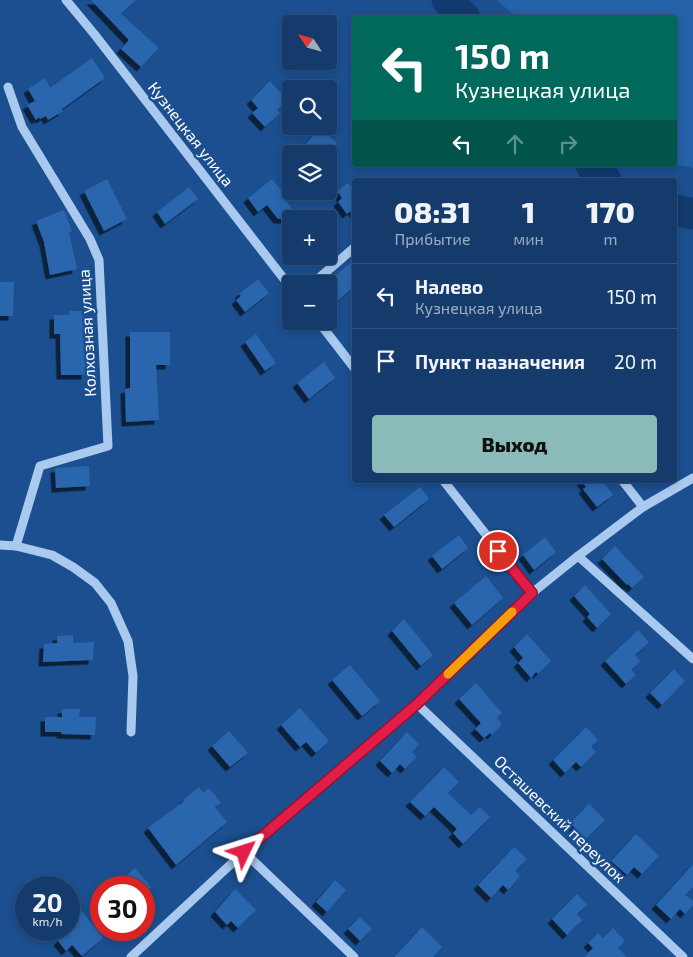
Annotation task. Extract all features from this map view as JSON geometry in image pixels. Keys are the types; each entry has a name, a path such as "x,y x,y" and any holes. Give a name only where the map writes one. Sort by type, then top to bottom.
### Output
{"street":[{"name":"Кузнецкая улица","path":"66,0 96,35 282,276"},
{"name":"Колхозная улица","path":"8,87 22,127 90,239 98,260 108,446 40,466 16,546"},
{"path":"322,275 352,250"},
{"path":"325,330 352,365"},
{"path":"131,957 244,852 417,704 532,593 643,507 693,478"},
{"path":"445,483 532,593"},
{"path":"624,483 643,507"},
{"path":"0,545 16,546 52,555 74,567 95,583 111,603 128,641 133,676 131,732"},
{"path":"578,556 693,659"},
{"name":"Осташевский переулок","path":"417,704 683,957"},
{"path":"244,852 354,957"}],"shaded area":[{"path":"497,0 693,0 693,168 677,164 677,15 514,15"}],"building":[{"path":"91,0 136,0 121,14 159,48 141,67 121,49 129,40"},
{"path":"92,58 105,78 62,109 63,111 48,120 46,116 40,119 39,117 36,120 27,105 35,101 28,89 45,78 50,88"},
{"path":"270,81 282,94 282,105 277,110 280,113 265,127 252,113 258,108 251,100"},
{"path":"314,135 328,135 337,143 335,145 305,145"},
{"path":"107,179 127,219 104,231 84,191"},
{"path":"272,179 282,192 282,200 285,200 293,210 282,210 282,219 278,219 267,205 258,212 248,198"},
{"path":"348,183 352,188 352,210 347,214 338,202 342,198 337,191"},
{"path":"189,187 198,199 165,224 157,212"},
{"path":"64,210 72,231 69,232 77,269 50,275 44,242 36,221"},
{"path":"352,262 352,289 337,301 336,275"},
{"path":"258,279 269,293 245,312 236,300 241,296 239,294"},
{"path":"0,282 14,282 13,316 0,316"},
{"path":"70,311 87,311 87,334 85,334 86,375 61,375 60,334 54,334 54,315 69,315"},
{"path":"130,332 170,332 170,365 156,365 159,420 126,422 125,389 130,388"},
{"path":"256,334 276,363 265,371 245,342"},
{"path":"324,362 335,378 309,399 297,383"},
{"path":"89,466 90,486 56,488 55,468"},
{"path":"583,483 604,483 613,495 597,507 583,489 586,487"},
{"path":"420,487 429,499 394,527 384,515"},
{"path":"459,535 468,548 442,569 432,556"},
{"path":"545,537 556,552 534,570 523,555"},
{"path":"615,546 644,577 632,588 602,559"},
{"path":"486,576 503,598 472,625 454,603"},
{"path":"585,585 611,614 597,628 587,617 590,614 574,596"},
{"path":"404,619 433,655 421,666 392,631"},
{"path":"638,630 649,642 635,655 640,661 631,670 636,675 626,684 605,661"},
{"path":"527,634 551,661 531,678 518,663 523,658 514,647"},
{"path":"73,635 73,643 94,642 93,660 43,662 44,644 57,643 57,636"},
{"path":"350,665 380,701 362,716 332,680"},
{"path":"674,669 685,681 662,705 650,693"},
{"path":"476,683 502,713 497,718 502,724 492,735 490,733 484,738 475,729 481,723 459,699"},
{"path":"300,708 329,741 316,753 306,742 300,747 281,725"},
{"path":"62,709 80,709 79,717 96,717 95,735 45,732 45,717 62,717"},
{"path":"586,727 598,740 591,747 596,752 581,767 576,762 565,773 553,760"},
{"path":"229,731 248,753 230,767 212,746"},
{"path":"407,732 419,744 412,752 417,757 405,769 400,764 392,773 380,761"},
{"path":"444,767 459,782 448,793 471,815 480,807 490,817 463,844 453,833 457,829 434,807 425,816 410,802"},
{"path":"199,787 203,793 209,788 221,803 215,807 227,822 176,865 148,828 184,801"},
{"path":"589,804 605,820 586,839 570,823"},
{"path":"636,834 659,856 642,874 634,867 627,875 611,861"},
{"path":"514,847 527,859 515,871 520,876 508,890 503,885 491,898 478,885"},
{"path":"693,864 693,887 685,895 693,901 693,905 685,914 680,909 671,919 656,905"},
{"path":"135,868 142,876 125,876"},
{"path":"335,880 346,890 327,912 316,902"},
{"path":"235,889 256,910 238,928 231,921 227,925 215,912"},
{"path":"577,894 587,905 577,914 582,920 567,935 552,919"},
{"path":"80,909 90,922 90,941 100,941 82,956 72,945 66,951 58,941 80,941"},
{"path":"360,917 372,929 360,941 348,929"},
{"path":"422,927 442,947 433,957 394,957"},
{"path":"613,928 625,941 618,948 627,957 584,957 593,948 588,943 598,933 603,938"}],"waterway":[{"path":"447,0 462,15"},
{"path":"593,167 604,178"},
{"path":"677,210 693,214"}],"slow traffic":[{"path":"448,674 512,612"}],"route":[{"path":"244,852 417,704 532,593 498,551"}]}
